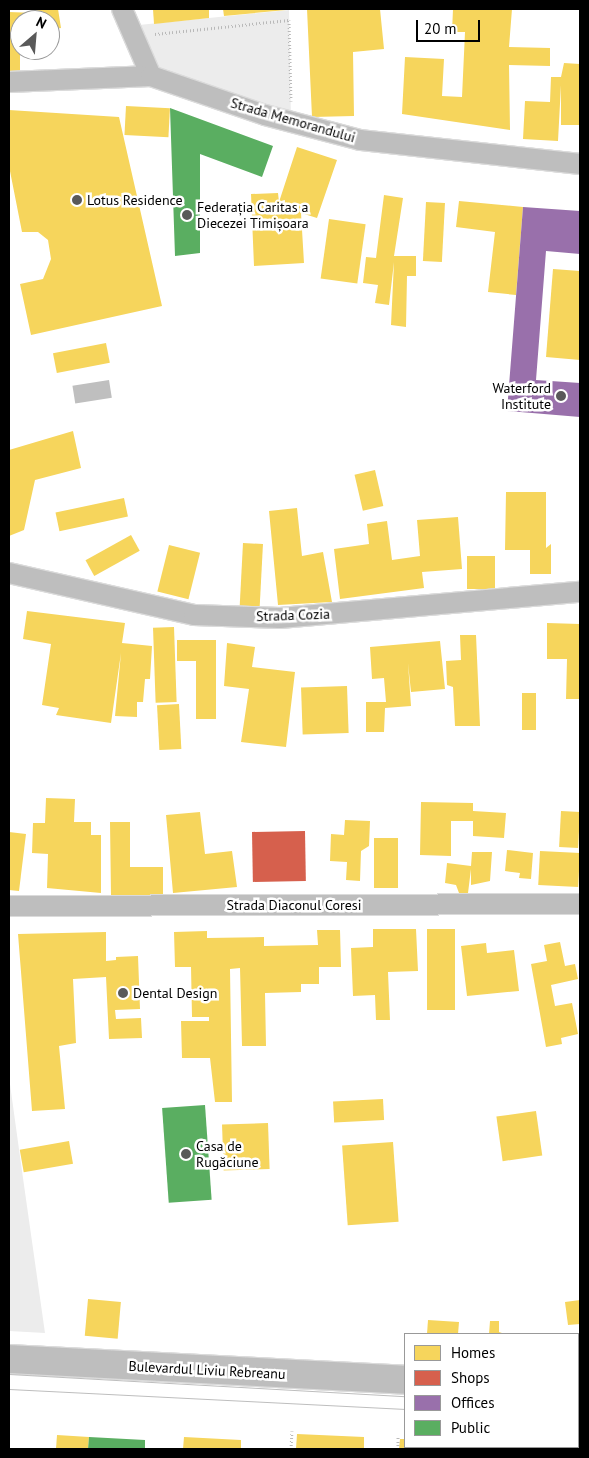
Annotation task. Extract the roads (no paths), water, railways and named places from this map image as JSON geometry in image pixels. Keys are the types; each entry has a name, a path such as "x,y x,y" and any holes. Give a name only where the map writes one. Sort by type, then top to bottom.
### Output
{"main road":[{"name":"Bulevardul Liviu Rebreanu","path":"9,1360 404,1380"}],"street":[{"path":"122,9 151,76"},
{"name":"Strada Memorandului","path":"9,82 151,76 292,122 360,140 580,164"},
{"name":"Strada Cozia","path":"9,573 194,615 280,618 580,592"},
{"name":"Strada Diaconul Coresi","path":"9,906 580,904"}],"tram line":[{"path":"9,1374 404,1396"},
{"path":"9,1389 404,1409"}],"place":[{"name":"Lotus Residence","path":"77,200"},
{"name":"Federația Caritas a Diecezei Timișoara","path":"187,215"},
{"name":"Waterford Institute","path":"561,396"},
{"name":"Dental Design","path":"123,993"},
{"name":"Casa de Rugăciune","path":"186,1154"}]}
